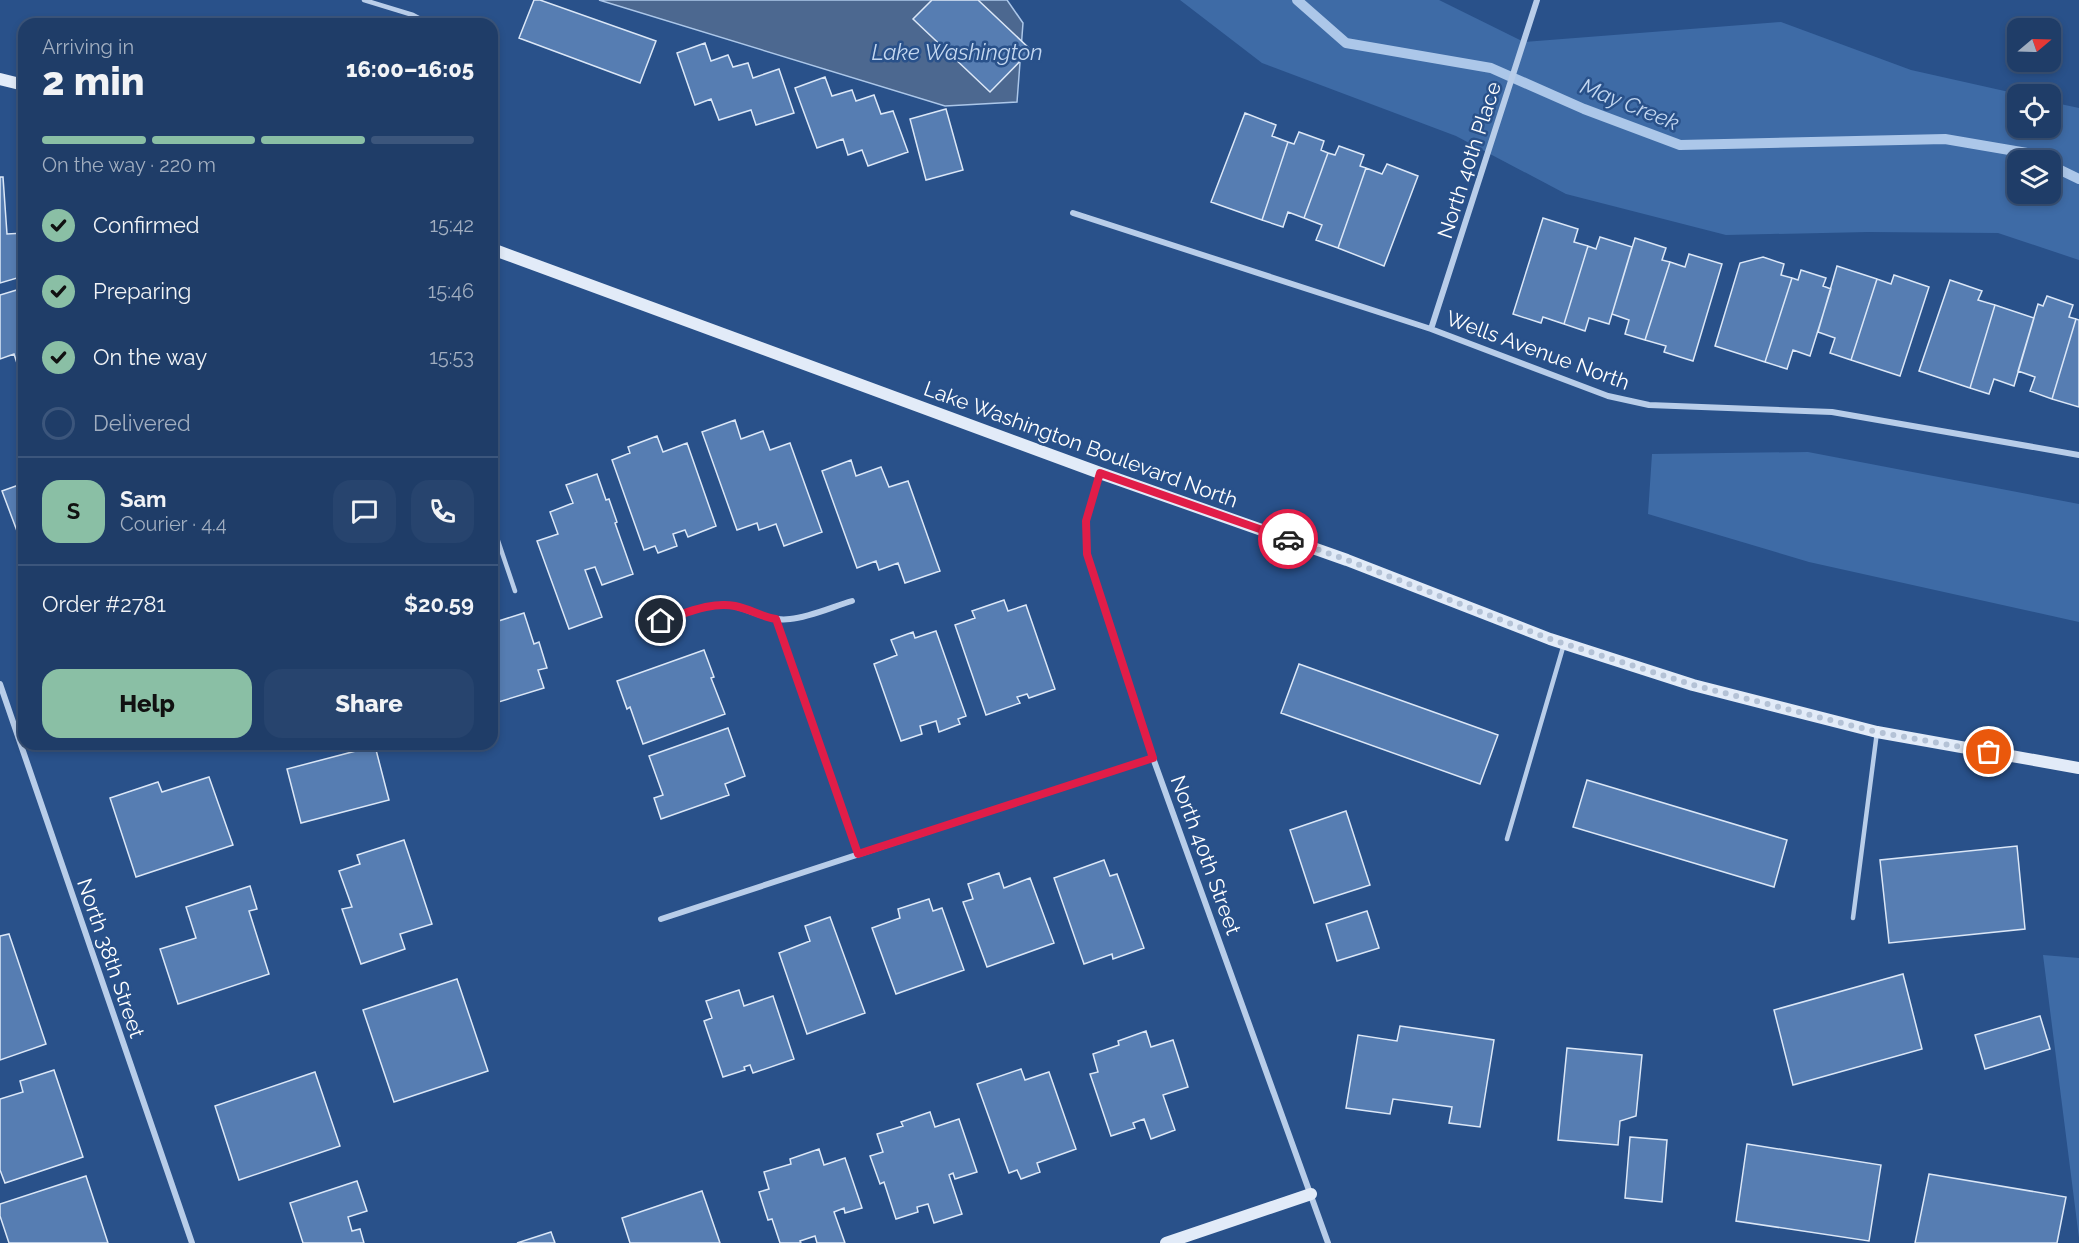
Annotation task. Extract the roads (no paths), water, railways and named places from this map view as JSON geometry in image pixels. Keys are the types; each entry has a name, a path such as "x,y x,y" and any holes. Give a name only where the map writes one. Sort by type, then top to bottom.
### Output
{"street":[{"name":"North 40th Place","path":"1431,329 1537,0"},
{"path":"0,79 18,84"},
{"name":"Wells Avenue North","path":"1073,213 1431,329 1608,396 1649,405 1832,412 2079,455"},
{"name":"Lake Washington Boulevard North","path":"498,251 1100,473 1347,560 1564,644 1693,685 1877,732 2079,768"},
{"name":"North 40th Street","path":"1100,473 1086,521 1087,554 1153,758 1328,1243"},
{"path":"661,621 711,606 724,605 738,607 762,617 791,619 852,601"},
{"path":"776,619 858,854"},
{"name":"North 38th Street","path":"0,684 18,736"},
{"name":"North 38th Street","path":"23,750 192,1243"},
{"path":"661,919 1153,758"},
{"path":"1166,1243 1311,1194"}],"lane":[{"path":"364,0 419,18"},
{"path":"498,541 515,591"},
{"path":"1508,839 1564,644"},
{"path":"1853,918 1877,732"}],"water":[{"name":"Lake Washington","path":"599,0 1007,0 1023,23 1017,102 945,106"}],"waterway":[{"name":"May Creek","path":"1297,0 1346,43 1491,68 1584,109 1680,145 1945,139 2009,150"},
{"name":"May Creek","path":"2061,170 2079,179"}]}
